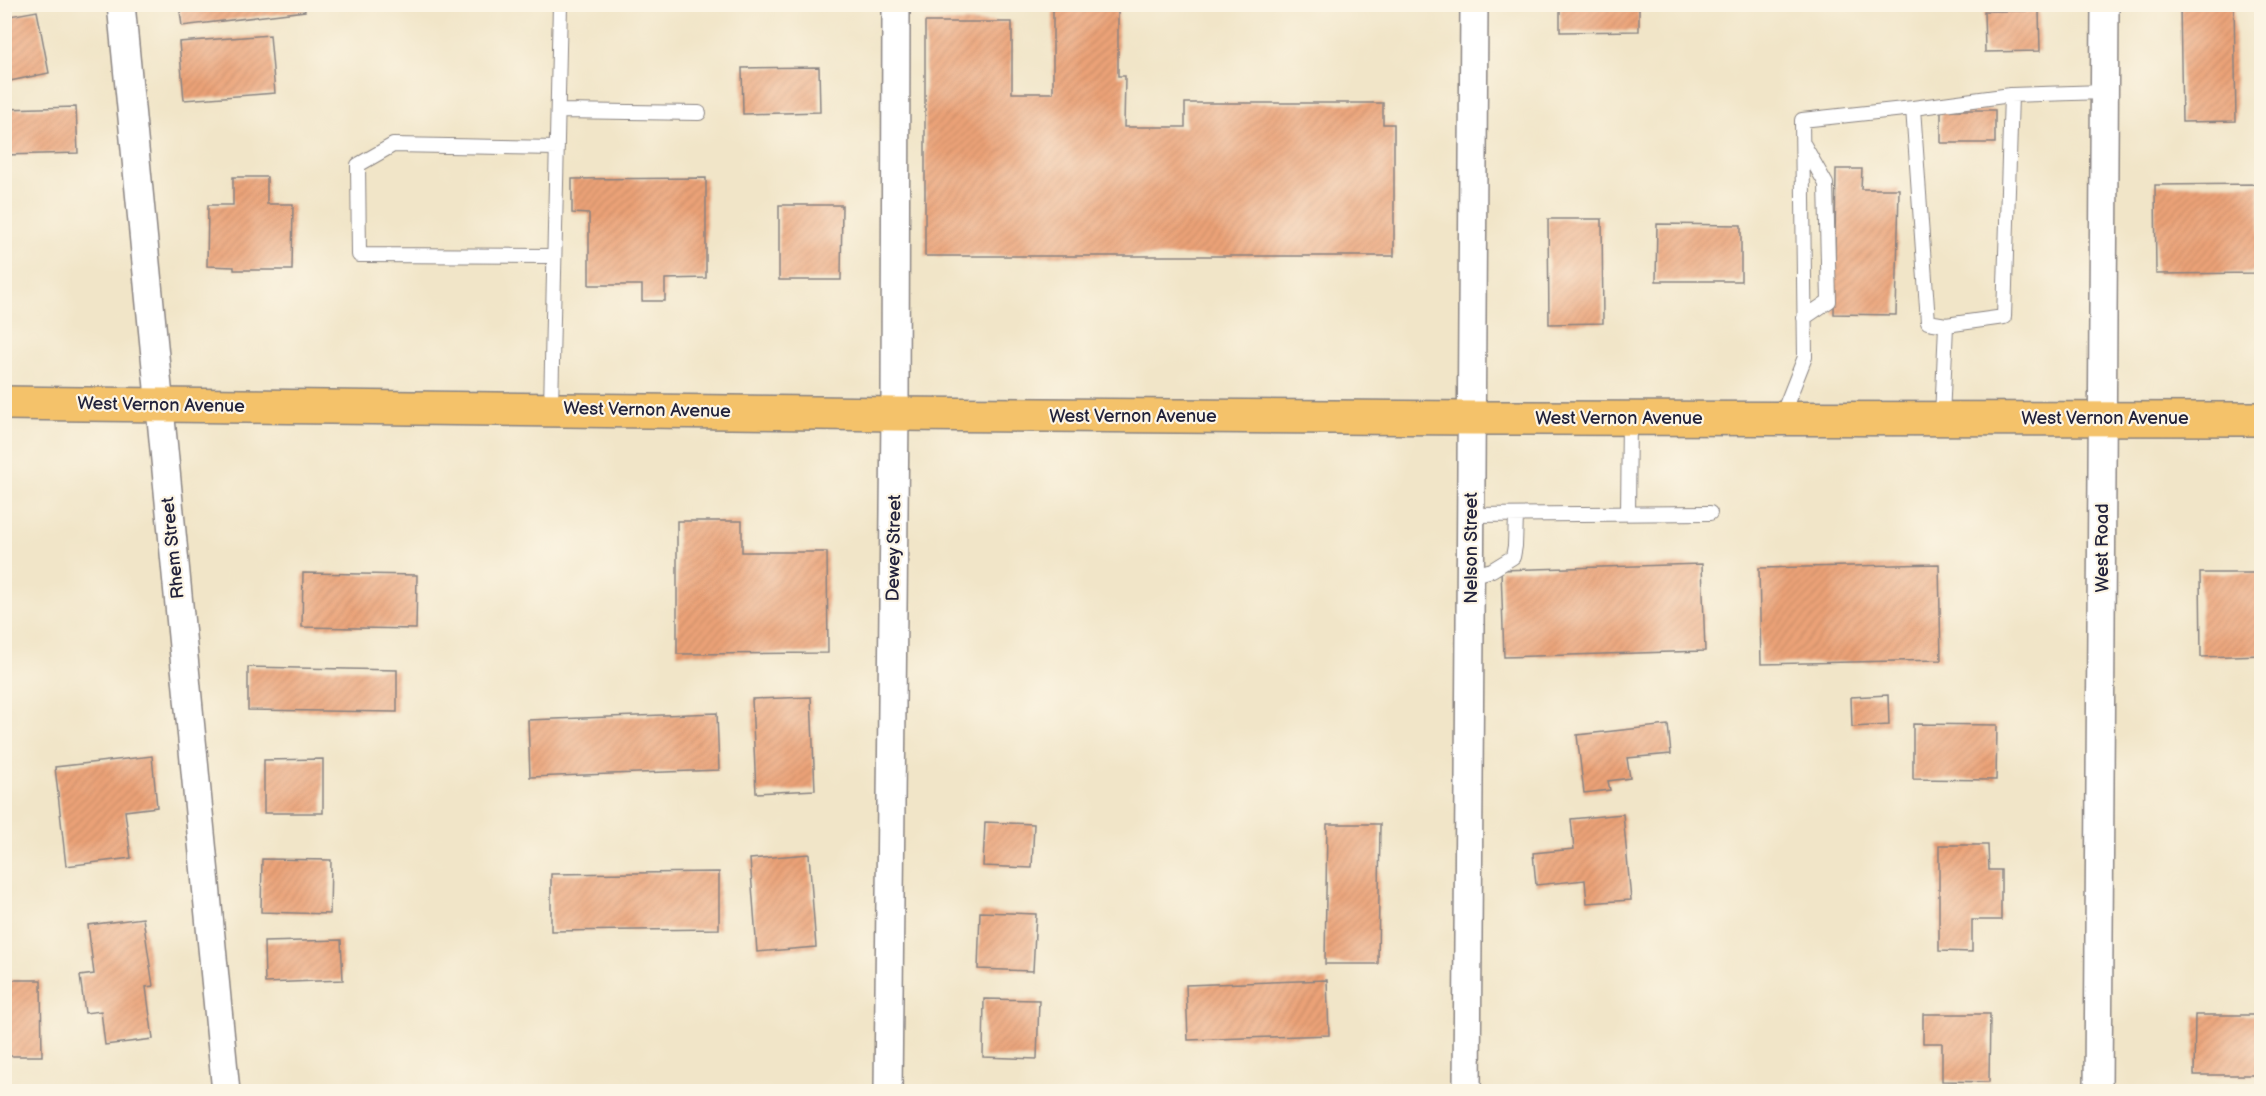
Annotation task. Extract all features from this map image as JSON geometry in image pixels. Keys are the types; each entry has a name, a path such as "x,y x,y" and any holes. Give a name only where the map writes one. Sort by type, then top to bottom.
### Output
{"main road":[{"name":"West Vernon Avenue","path":"4,403 895,414 1473,418 2262,419"}],"street":[{"name":"Rhem Street","path":"121,4 226,1092"},
{"name":"Dewey Street","path":"888,1092 895,414 896,4"},
{"name":"Nelson Street","path":"1467,1092 1474,4"},
{"name":"West Road","path":"2098,1092 2105,4"}],"lane":[{"path":"551,408 553,256 560,111 560,4"},
{"path":"1781,418 1805,357 1802,120 2011,95 2104,92"},
{"path":"1913,108 1928,321 1946,325 2004,317 2011,95"},
{"path":"560,111 699,112"},
{"path":"1803,143 1826,184 1829,301 1804,318"},
{"path":"553,256 359,255 358,165 393,145 557,147"},
{"path":"1942,418 1946,325"},
{"path":"1629,418 1629,514"},
{"path":"1472,515 1710,513"},
{"path":"1471,576 1492,570 1513,556 1516,515"}],"building":[{"path":"179,4 304,4 305,11 182,26"},
{"path":"1053,4 1118,4 1118,76 1125,76 1124,127 1185,127 1185,103 1383,103 1383,124 1394,124 1394,256 925,256 925,22 1012,22 1012,93 1053,93"},
{"path":"1560,4 1639,4 1639,31 1560,32"},
{"path":"2180,4 2234,4 2236,121 2182,122"},
{"path":"37,11 49,73 5,82 4,17"},
{"path":"1984,11 2039,11 2040,51 1985,52"},
{"path":"270,35 275,93 184,100 179,42"},
{"path":"819,67 820,112 743,114 742,68"},
{"path":"76,107 78,153 4,155 4,109"},
{"path":"1941,110 1995,110 1995,143 1941,143"},
{"path":"1836,169 1862,169 1861,189 1899,189 1896,315 1834,314"},
{"path":"233,177 267,177 267,204 293,204 292,270 234,270 234,267 207,266 208,205 233,205"},
{"path":"706,178 706,278 665,279 665,301 642,301 642,285 589,285 589,214 572,213 572,179"},
{"path":"2259,184 2260,273 2156,274 2155,185"},
{"path":"779,205 842,205 841,280 779,280"},
{"path":"1548,219 1602,219 1603,323 1549,324"},
{"path":"1657,224 1741,225 1741,281 1656,281"},
{"path":"677,521 742,521 742,552 827,552 828,653 677,654"},
{"path":"1702,564 1705,651 1504,657 1501,570"},
{"path":"1939,564 1941,660 1761,664 1759,568"},
{"path":"303,573 417,575 416,629 302,627"},
{"path":"2200,573 2262,573 2262,655 2201,657"},
{"path":"248,667 397,670 397,712 248,710"},
{"path":"1888,695 1889,725 1852,727 1851,697"},
{"path":"811,697 815,790 756,793 752,699"},
{"path":"717,713 719,770 530,777 528,720"},
{"path":"1913,724 1997,725 1996,780 1913,779"},
{"path":"1668,725 1671,754 1627,758 1630,778 1608,781 1610,790 1584,793 1577,735"},
{"path":"152,756 157,807 125,811 131,858 66,866 55,767"},
{"path":"323,759 323,813 264,813 264,760"},
{"path":"1623,814 1631,900 1587,903 1585,880 1536,885 1533,853 1574,849 1571,819"},
{"path":"985,822 1034,824 1032,868 983,866"},
{"path":"1327,824 1380,824 1378,964 1325,964"},
{"path":"1939,845 1988,845 1989,870 2001,870 2001,920 1972,920 1972,952 1939,951"},
{"path":"809,854 816,947 757,952 750,859"},
{"path":"262,859 331,860 330,914 261,912"},
{"path":"719,872 719,929 551,931 551,874"},
{"path":"980,912 1036,914 1033,971 978,969"},
{"path":"143,918 153,986 146,987 153,1039 105,1045 101,1011 85,1013 80,976 94,974 88,925"},
{"path":"341,940 343,980 265,983 264,942"},
{"path":"4,980 41,980 42,1056 4,1056"},
{"path":"1327,980 1329,1035 1188,1040 1186,985"},
{"path":"984,999 1039,1000 1037,1059 983,1057"},
{"path":"1923,1014 1990,1014 1989,1082 1942,1081 1942,1043 1923,1043"},
{"path":"2195,1015 2262,1015 2262,1075 2194,1075"}]}
